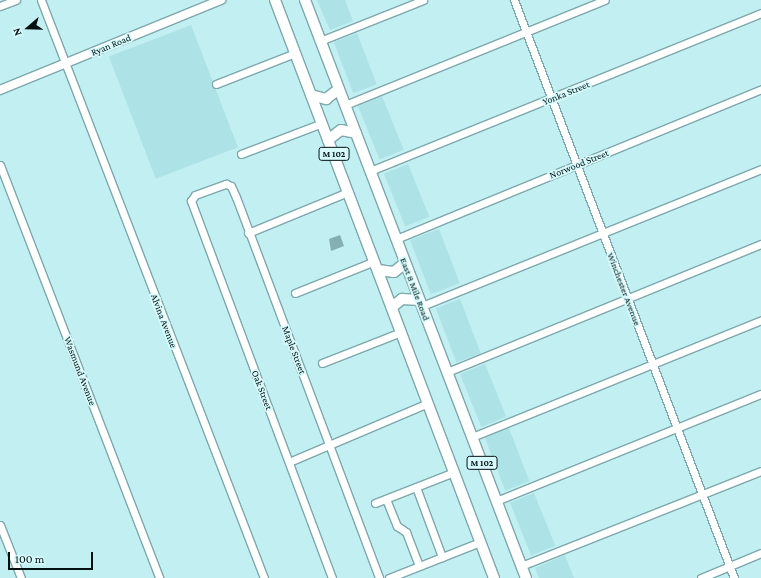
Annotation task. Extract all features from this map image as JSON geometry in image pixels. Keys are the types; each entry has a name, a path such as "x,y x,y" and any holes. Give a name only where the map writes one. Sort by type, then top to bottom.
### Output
{"highway":[{"name":"M 102","path":"275,0 494,578"},
{"name":"East 8 Mile Road","path":"304,0 526,578"},
{"path":"311,95 326,99 338,89"},
{"path":"328,140 341,130 356,133"},
{"path":"376,265 394,272 405,263"},
{"path":"392,307 402,299 421,303"}],"main road":[{"name":"Ryan Road","path":"0,90 221,0"}],"street":[{"path":"0,6 16,0"},
{"name":"Alvina Avenue","path":"41,0 64,64 264,578"},
{"path":"320,41 422,0"},
{"name":"Winchester Avenue","path":"514,0 734,578"},
{"path":"345,105 605,0"},
{"name":"Yonka Street","path":"370,171 552,99 761,13"},
{"path":"216,84 295,53"},
{"name":"Norwood Street","path":"396,239 761,89"},
{"path":"241,154 322,122"},
{"name":"Wasmund Avenue","path":"0,165 160,578"},
{"path":"421,303 603,234 761,169"},
{"name":"Maple Street","path":"191,201 195,195 228,185 248,233 379,578"},
{"path":"248,233 348,192"},
{"name":"Oak Street","path":"191,201 332,578"},
{"path":"447,372 761,244"},
{"path":"296,293 376,265"},
{"path":"472,436 761,320"},
{"path":"322,364 401,332"},
{"path":"496,501 761,394"},
{"path":"289,462 327,443 428,403"},
{"path":"521,566 761,471"},
{"path":"375,503 454,472"},
{"path":"416,487 442,557"},
{"path":"386,499 397,526 406,532 419,566"},
{"path":"0,525 21,578"},
{"path":"391,578 480,542"},
{"path":"701,578 761,553"}],"shaded area":[{"path":"317,0 345,0 353,21 330,30"},
{"path":"191,25 238,147 156,179 109,57"},
{"path":"357,33 377,84 353,93 334,42"},
{"path":"382,96 404,150 380,160 358,106"},
{"path":"408,164 429,217 405,227 384,174"},
{"path":"439,229 460,283 431,294 410,240"},
{"path":"460,299 481,353 457,362 436,308"},
{"path":"485,364 506,417 481,427 460,374"},
{"path":"509,428 529,481 505,491 485,437"},
{"path":"534,493 555,546 531,556 510,503"},
{"path":"565,555 574,578 539,578 535,568"}],"building":[{"path":"340,235 344,246 331,251 329,239"}]}
